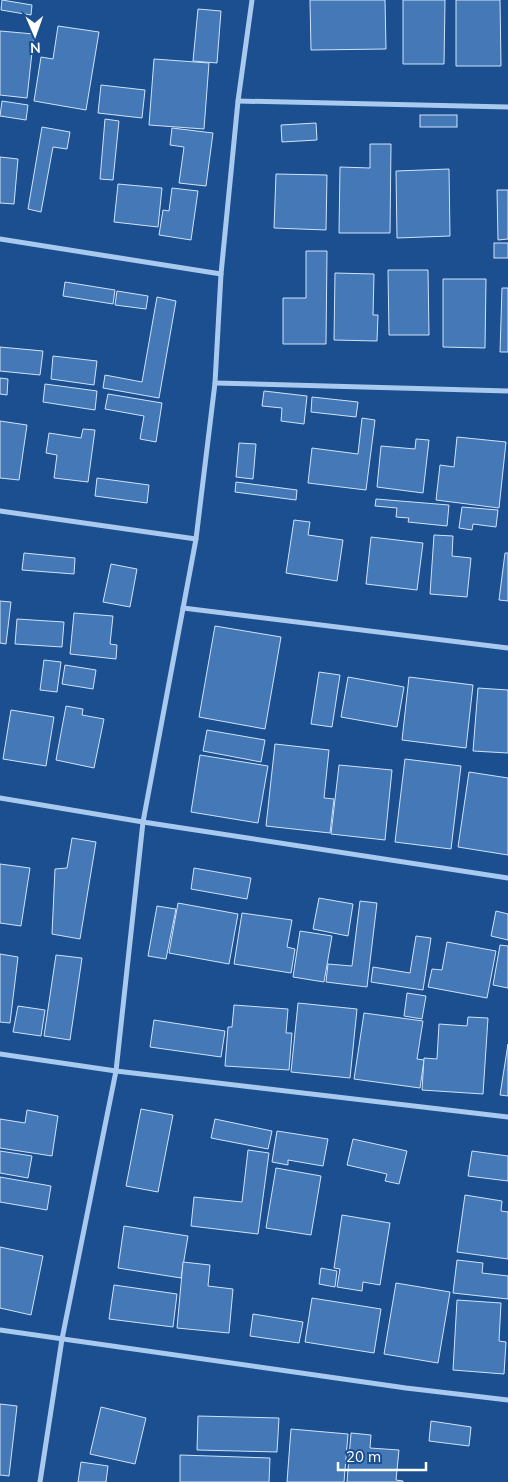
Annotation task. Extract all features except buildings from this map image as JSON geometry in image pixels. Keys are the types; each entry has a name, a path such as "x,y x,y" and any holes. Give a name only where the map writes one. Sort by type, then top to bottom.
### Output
{"street":[{"path":"40,1482 62,1339 116,1071 143,822 196,539 215,383 221,274 238,101 252,0"},
{"path":"238,101 508,107"},
{"path":"0,239 221,274"},
{"path":"215,383 508,391"},
{"path":"0,511 196,539"},
{"path":"183,608 508,648"},
{"path":"0,798 508,878"},
{"path":"0,1054 116,1071 508,1117"},
{"path":"0,1330 406,1388 508,1400"}]}
